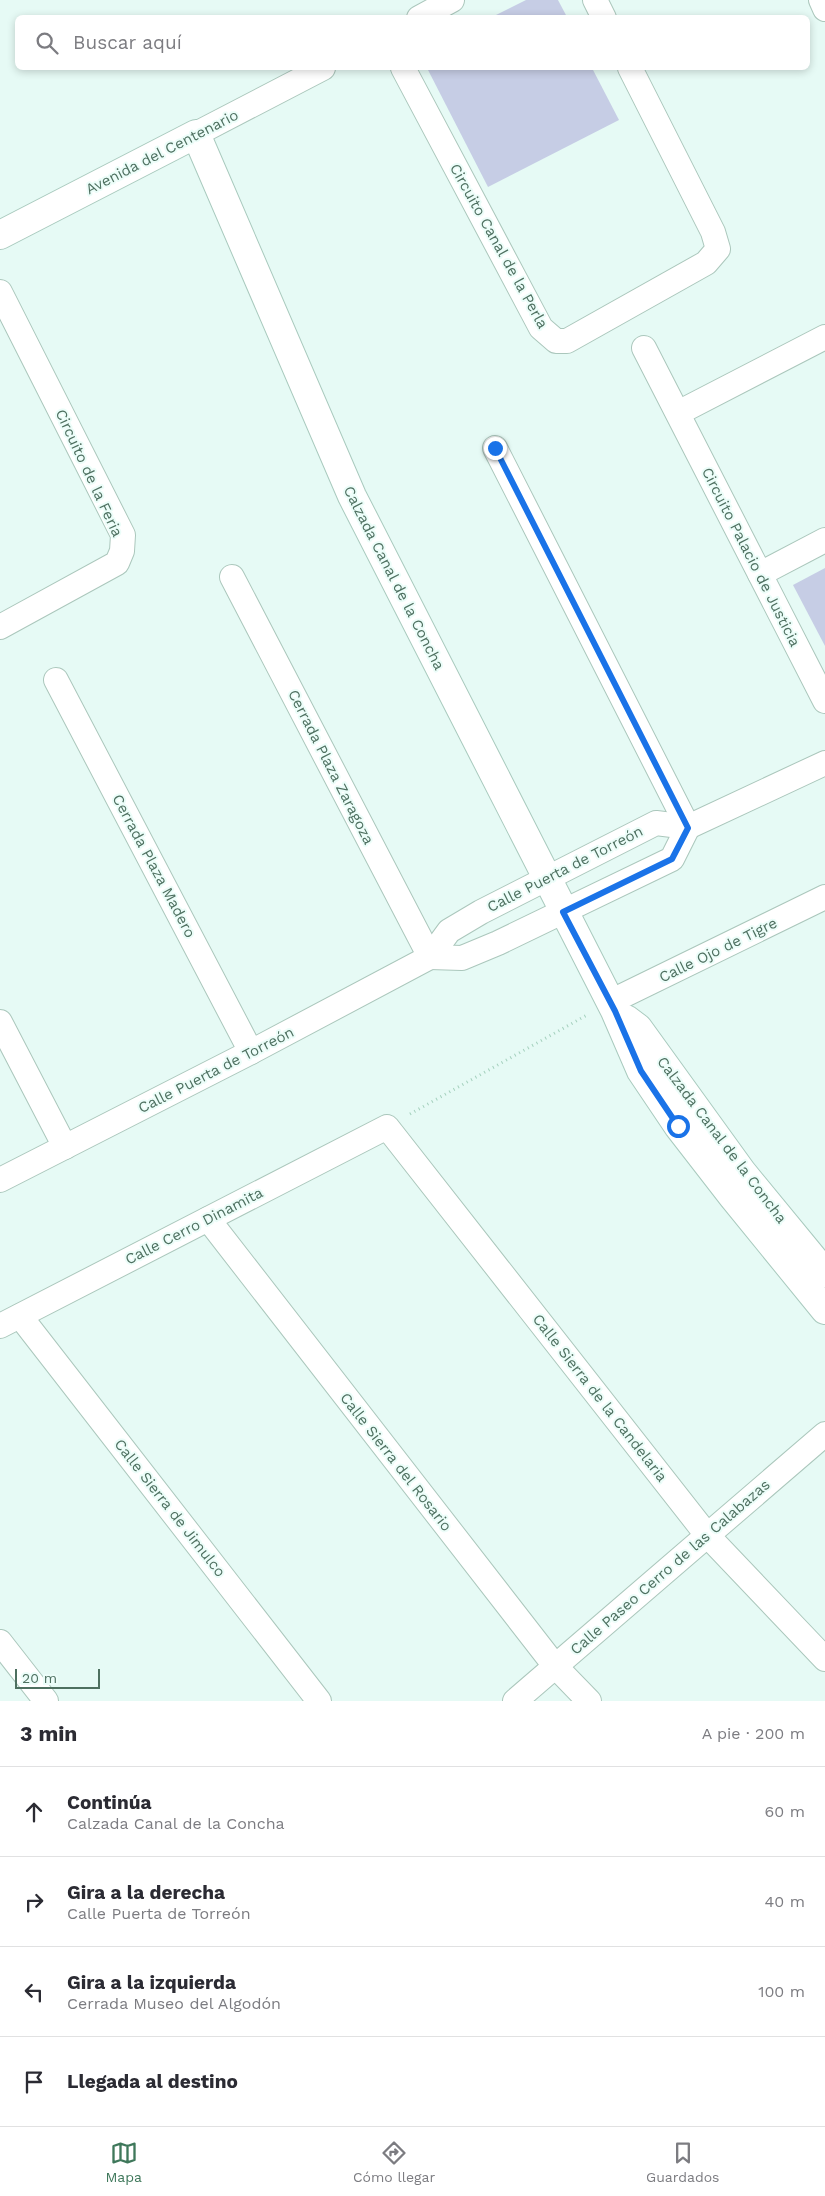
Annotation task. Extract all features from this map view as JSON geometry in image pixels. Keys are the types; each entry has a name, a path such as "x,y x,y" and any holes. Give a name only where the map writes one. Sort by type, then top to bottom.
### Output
{"street":[{"path":"424,15 452,0"},
{"path":"595,0 602,15"},
{"path":"821,0 825,9"},
{"name":"Avenida del Centenario","path":"0,235 319,70"},
{"name":"Circuito Canal de la Perla","path":"403,70 540,328 556,341 567,341 706,263 718,249 713,232 631,70"},
{"name":"Calzada Canal de la Concha","path":"196,134 352,496 563,912 613,1006 641,1071 678,1126 739,1205 825,1310"},
{"name":"Circuito de la Feria","path":"0,292 123,535 122,551 117,563 0,627"},
{"path":"678,413 825,337"},
{"name":"Circuito Palacio de Justicia","path":"644,348 825,701"},
{"path":"495,448 688,828 825,763"},
{"path":"760,574 825,540"},
{"name":"Cerrada Plaza Zaragoza","path":"232,577 430,957"},
{"name":"Cerrada Plaza Madero","path":"56,680 251,1052"},
{"name":"Calle Puerta de Torreón","path":"0,1180 251,1052 430,957 449,931 480,912 656,823 688,828 672,859 462,958 430,957"},
{"name":"Calle Ojo de Tigre","path":"613,1006 824,898"},
{"name":"Calzada Canal de la Concha","path":"613,1006 638,1028 742,1172 825,1273"},
{"path":"0,1022 65,1147"},
{"name":"Calle Cerro Dinamita","path":"10,1321 387,1127"},
{"name":"Calle Sierra de la Candelaria","path":"387,1127 707,1535 825,1659"},
{"name":"Calle Sierra del Rosario","path":"208,1219 555,1666 589,1701"},
{"name":"Calle Sierra de Jimulco","path":"10,1321 319,1701"},
{"name":"Calle Paseo Cerro de las Calabazas","path":"515,1701 825,1434"},
{"path":"0,1642 46,1701"}],"path":[{"path":"387,1127 613,1006"}],"shaded area":[{"path":"526,0 558,0 566,15 496,15"},
{"path":"428,70 593,70 619,120 488,187"},
{"path":"825,568 825,646 793,585"}],"route":[{"path":"495,448 688,828 672,859 563,912 615,1011 641,1071 678,1126"}]}
